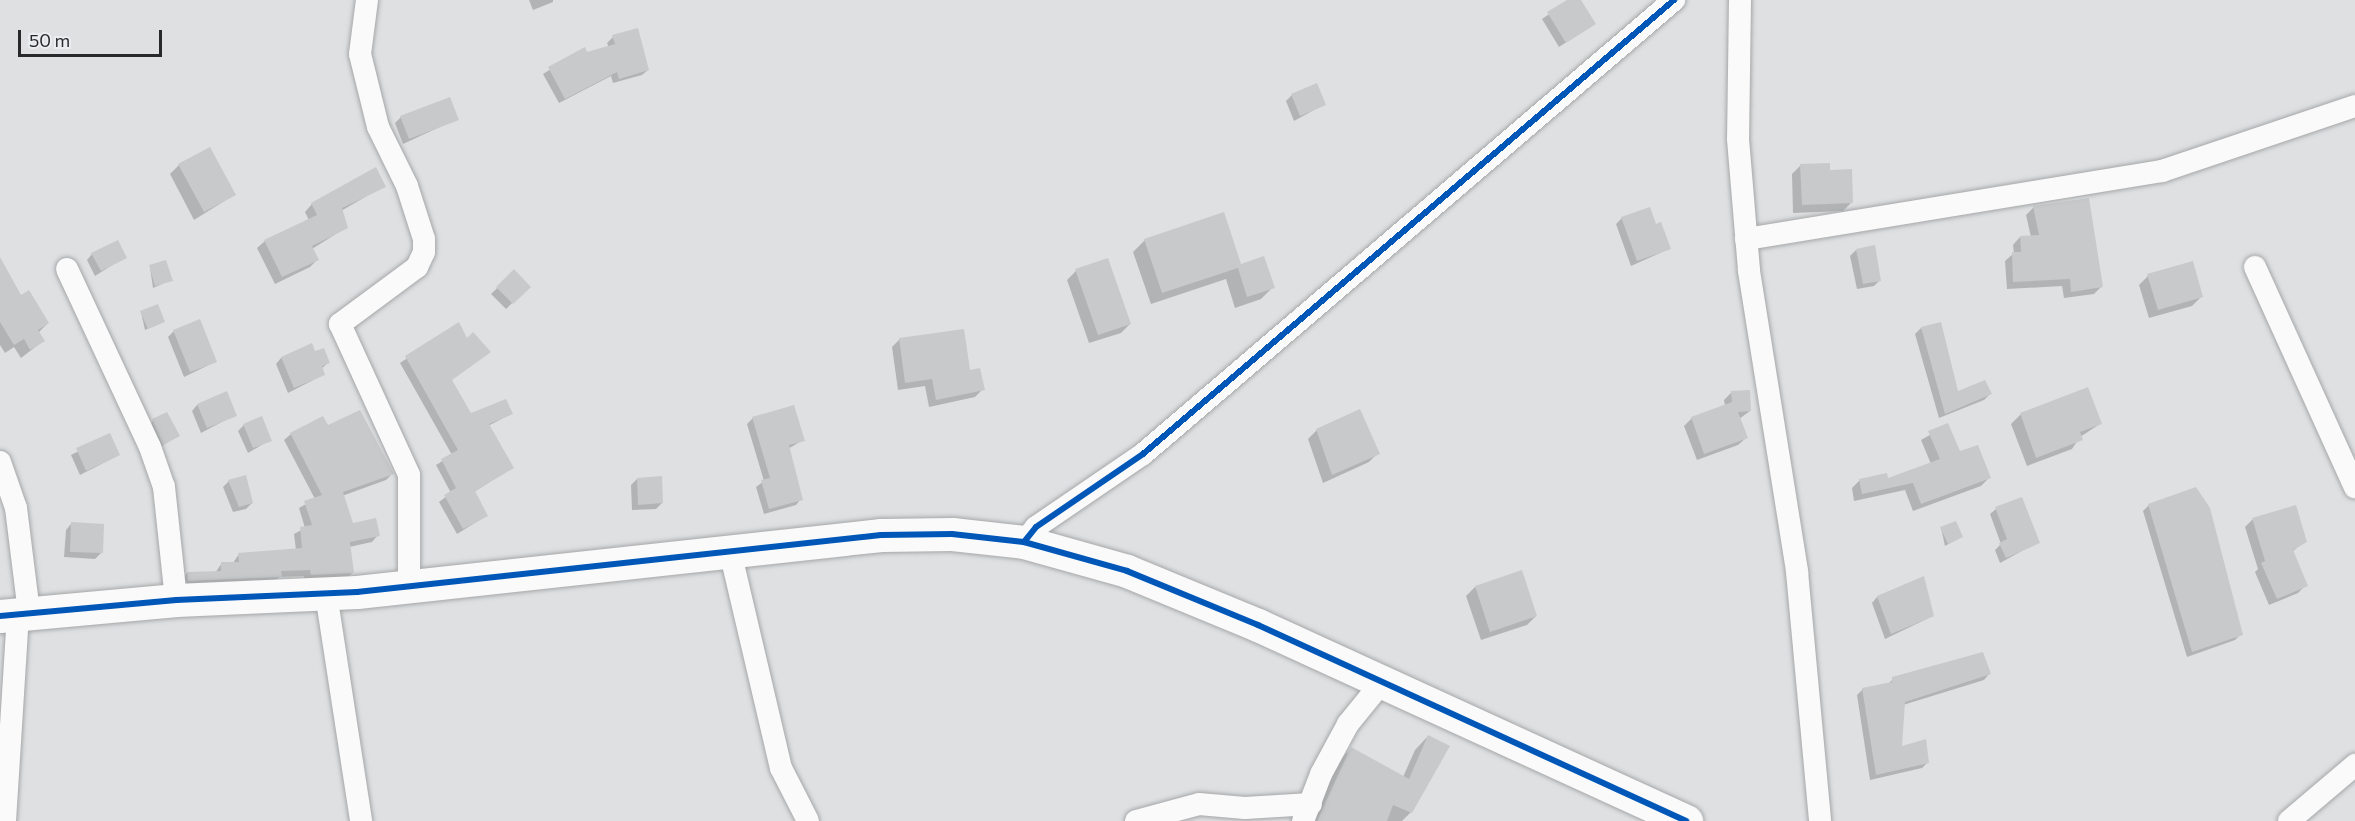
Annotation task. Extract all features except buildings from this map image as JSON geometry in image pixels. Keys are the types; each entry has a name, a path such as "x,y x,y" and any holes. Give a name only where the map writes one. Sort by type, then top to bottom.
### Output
{"street":[{"path":"367,0 360,54 378,127 406,186 424,239 424,252 417,267 340,324 410,474 409,586"},
{"path":"1024,542 1036,527 1143,453 1674,0"},
{"path":"1740,0 1738,139 1746,239 1797,572 1820,821"},
{"path":"1746,239 2162,171 2355,106"},
{"path":"2255,267 2355,487"},
{"path":"67,269 150,447 164,487 176,600"},
{"path":"0,462 16,508 16,614 5,821"},
{"path":"16,614 176,600 326,594 881,535 952,534 1024,542 1127,571 1383,681 1686,821"},
{"path":"730,551 782,768 808,821"},
{"path":"326,594 361,821"},
{"path":"1136,821 1199,804 1307,812 1321,774 1348,724 1383,681"},
{"path":"2289,821 2355,765"}],"cycle path":[{"path":"1024,542 1036,527 1143,454 1674,0"},
{"path":"0,616 176,600 357,592 881,535 952,534 1024,542 1127,571 1258,625 1686,821"}]}
